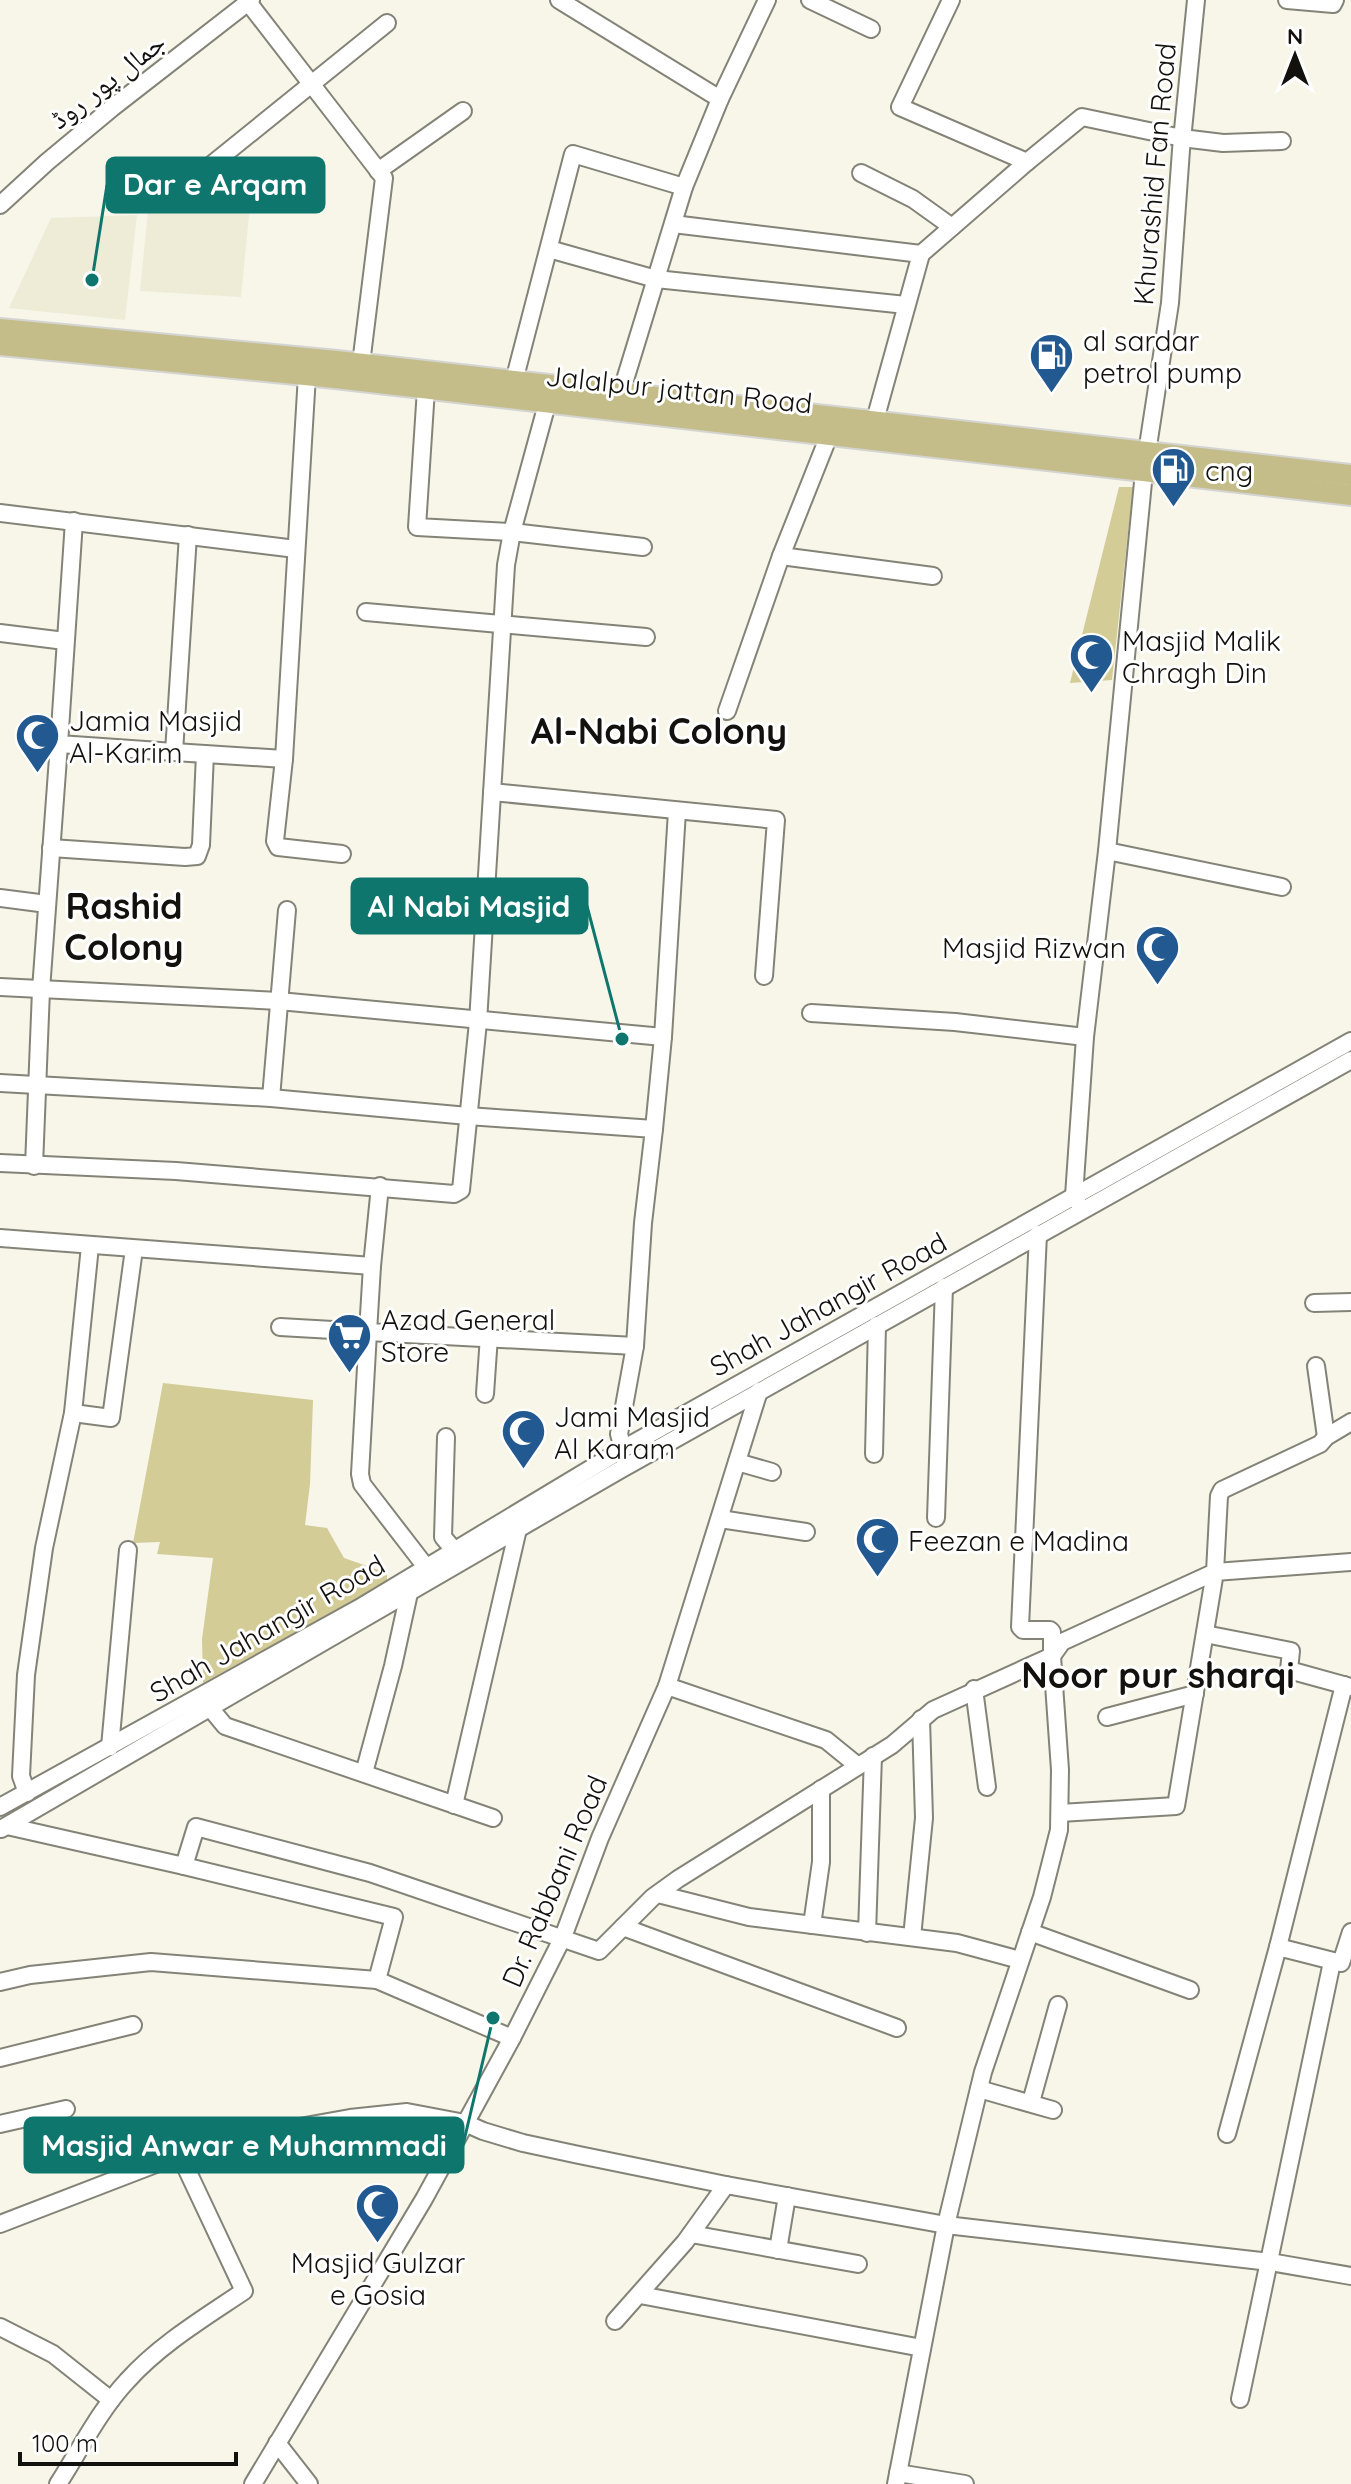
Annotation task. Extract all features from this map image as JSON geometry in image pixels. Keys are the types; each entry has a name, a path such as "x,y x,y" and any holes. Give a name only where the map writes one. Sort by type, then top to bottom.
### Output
{"main road":[{"name":"Jalalpur jattan Road","path":"0,329 336,369 426,389 547,404 621,393 1351,475"},
{"name":"Jalalpur jattan Road","path":"0,345 307,375 361,364 514,381 592,399 830,433 1351,495"},
{"path":"1009,456 1016,436"}],"street":[{"path":"559,0 720,99"},
{"path":"621,393 684,187 720,99 767,0"},
{"path":"810,0 871,29"},
{"path":"951,0 900,107 1027,162"},
{"name":"Khurashid Fan Road","path":"1078,1203 1085,1037 1107,851 1144,472 1170,303 1196,0"},
{"path":"1287,0 1333,4 1335,0"},
{"path":"250,1 384,178 361,364"},
{"name":"جمال پور روڈ","path":"0,205 101,117 250,1"},
{"path":"195,178 387,23"},
{"path":"378,171 463,111"},
{"path":"875,420 921,254 1082,117 1182,138 1223,143 1282,141"},
{"path":"514,381 573,154 684,187"},
{"path":"861,173 913,199 952,227"},
{"path":"673,224 921,254"},
{"path":"549,249 656,279 906,305"},
{"path":"307,375 284,759 275,841 278,847 342,854"},
{"path":"426,389 417,527 512,532 643,547"},
{"path":"0,1163 176,1171 454,1194 461,1190 478,1022 506,565 547,404"},
{"path":"727,711 781,556 830,433"},
{"path":"0,513 296,549"},
{"path":"34,1166 41,990 74,521"},
{"path":"174,752 188,535"},
{"path":"781,556 933,576"},
{"path":"366,612 646,637"},
{"path":"0,633 65,641"},
{"path":"59,744 284,759"},
{"path":"51,848 197,856 201,845 205,754"},
{"path":"492,792 776,820 764,976"},
{"path":"623,1449 619,1434 635,1346 643,1223 663,1037 677,811"},
{"path":"1107,851 1282,887"},
{"path":"0,898 47,904"},
{"path":"271,1098 287,910"},
{"path":"0,987 279,1001 663,1037"},
{"path":"811,1013 955,1022 1085,1037"},
{"name":"Shah Jahangir Road","path":"0,1807 359,1608 623,1449 1078,1203 1351,1041"},
{"path":"1078,1203 1351,1060"},
{"path":"0,1083 271,1098 654,1129"},
{"path":"380,1186 372,1266 360,1474 362,1484 426,1567"},
{"name":"Shah Jahangir Road","path":"3,1828 518,1529 1038,1234 1078,1203"},
{"path":"965,2484 897,2478 946,2225 979,2089 1059,1830 1060,1770 1052,1631 1023,1630 1020,1627 1038,1234"},
{"path":"0,1238 372,1266"},
{"path":"27,1793 21,1776 26,1675 44,1548 73,1413 90,1246"},
{"path":"73,1413 111,1418 134,1249"},
{"path":"936,1518 944,1287"},
{"path":"1314,1303 1351,1302"},
{"path":"874,1454 877,1325"},
{"path":"280,1327 635,1346"},
{"path":"485,1394 489,1336"},
{"path":"1316,1366 1326,1437"},
{"name":"Dr. Rabbani Road","path":"253,2484 424,2199 563,1937 600,1838 667,1686 759,1391"},
{"path":"1060,1813 1176,1806 1215,1572 1219,1496 1222,1490 1320,1444 1351,1422"},
{"path":"446,1437 443,1537 454,1550"},
{"path":"737,1462 772,1472"},
{"path":"720,1519 806,1532"},
{"path":"454,1805 518,1529"},
{"path":"110,1747 128,1550"},
{"path":"184,1866 196,1827 370,1873 599,1951 678,1879 892,1745 921,1719 974,1689 1052,1656 1062,1642 1215,1572 1351,1562"},
{"path":"364,1773 409,1593"},
{"path":"1205,1634 1291,1651 1289,1670 1347,1686 1227,2134"},
{"path":"667,1686 826,1740 858,1766"},
{"path":"974,1689 987,1787"},
{"path":"1107,1717 1195,1694"},
{"path":"211,1709 225,1726 493,1818"},
{"path":"912,1937 924,1818 921,1719"},
{"path":"867,1933 873,1756"},
{"path":"812,1925 821,1862 821,1789"},
{"path":"3,1828 184,1866 394,1917 377,1980"},
{"path":"658,1894 749,1917 957,1943 1020,1960"},
{"path":"623,1927 897,2028"},
{"path":"1030,1932 1190,1990"},
{"path":"1240,2399 1341,1962 1351,1932"},
{"path":"1278,1947 1341,1962"},
{"path":"0,1982 30,1975 151,1962 377,1980 512,2038"},
{"path":"1031,2102 1058,2005"},
{"path":"0,2058 133,2025"},
{"path":"979,2089 1053,2110"},
{"path":"0,2124 66,2109"},
{"path":"0,2224 180,2155 250,2136 350,2118 407,2112 465,2123 523,2143 726,2185 946,2225 1270,2262 1351,2276"},
{"path":"58,2484 111,2400 128,2379 186,2329 244,2291 180,2155"},
{"path":"615,2321 691,2234 726,2185"},
{"path":"778,2250 787,2196"},
{"path":"691,2234 858,2264"},
{"path":"640,2295 922,2348"},
{"path":"0,2327 53,2354 111,2400"},
{"path":"277,2443 309,2484"}],"shaded area":[{"path":"149,201 250,206 241,297 140,291"},
{"path":"137,215 125,320 9,308 51,218"},
{"path":"1119,487 1133,487 1112,680 1070,683"},
{"path":"163,1383 313,1400 305,1525 327,1528 344,1558 387,1573 387,1582 203,1683 202,1639 213,1558 157,1554 160,1542 133,1543"}],"place":[{"name":"Dar e Arqam","path":"92,280"},
{"name":"al sardar petrol pump","path":"1052,395"},
{"name":"cng","path":"1174,509"},
{"name":"Masjid Malik Chragh Din","path":"1091,695"},
{"name":"Jamia Masjid Al-Karim","path":"38,775"},
{"name":"Masjid Rizwan","path":"1157,986"},
{"name":"Al Nabi Masjid","path":"622,1039"},
{"name":"Azad General Store","path":"350,1374"},
{"name":"Jami Masjid Al Karam","path":"523,1471"},
{"name":"Feezan e Madina","path":"877,1579"},
{"name":"Masjid Anwar e Muhammadi","path":"493,2018"},
{"name":"Masjid Gulzar e Gosia","path":"378,2244"}],"district":[{"name":"Al-Nabi Colony","path":"659,730"},
{"name":"Rashid Colony","path":"124,926"},
{"name":"Noor pur sharqi","path":"1158,1674"}]}
